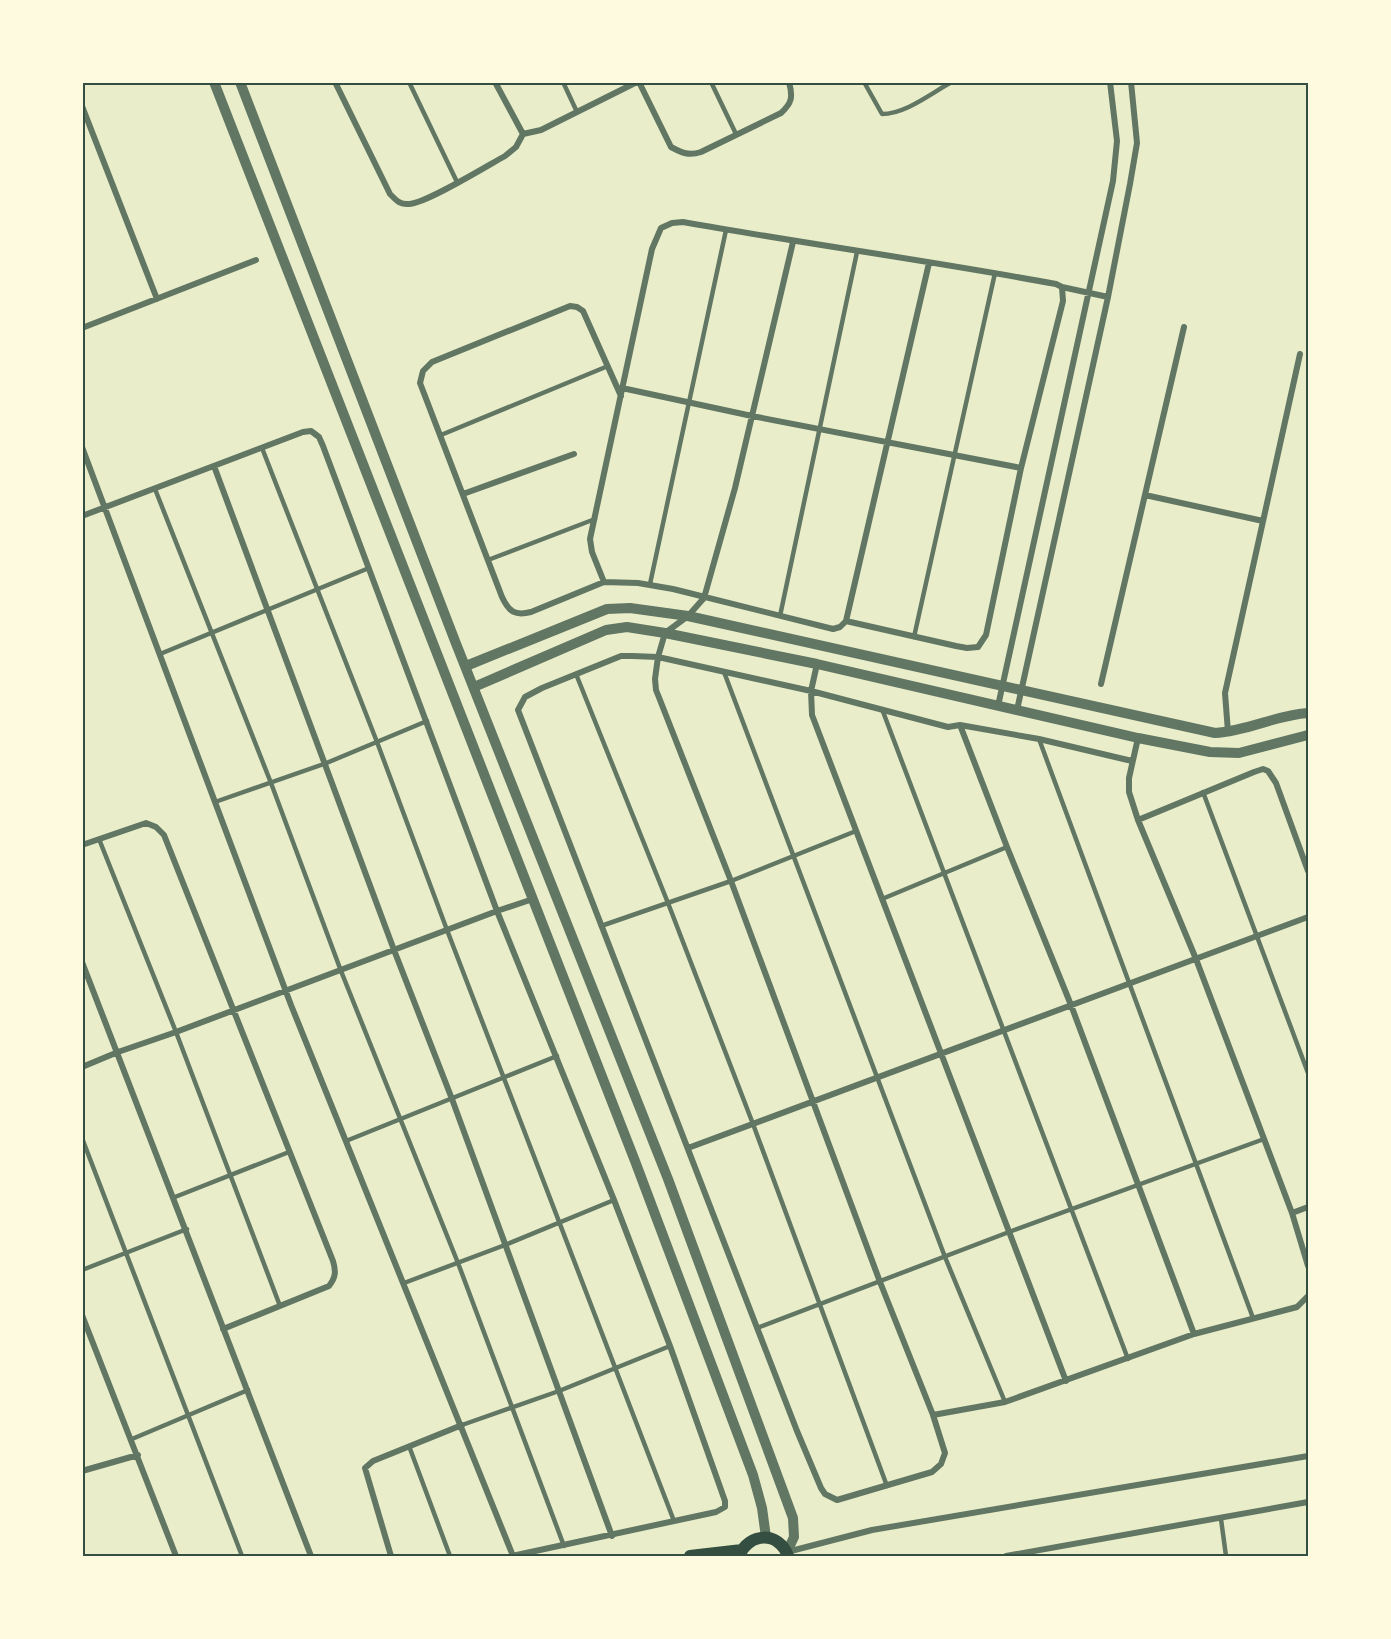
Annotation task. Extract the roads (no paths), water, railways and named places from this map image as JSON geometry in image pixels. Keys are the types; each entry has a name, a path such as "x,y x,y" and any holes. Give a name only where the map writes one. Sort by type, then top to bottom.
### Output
{"main road":[{"path":"690,1557 741,1553 752,1540 766,1538 779,1543 787,1554"}],"street":[{"path":"214,82 635,1161 753,1475 764,1516 766,1538"},
{"path":"240,82 474,687 668,1179 794,1518 794,1537 787,1554"},
{"path":"335,82 390,194 399,203 410,205 426,199 505,156 516,147 523,134 541,130 638,82 670,147 680,153 691,155 781,113 790,105 793,95 789,82"},
{"path":"495,82 523,134"},
{"path":"998,705 1113,181 1117,141 1110,82"},
{"path":"1017,710 1108,297 1137,143 1131,82"},
{"path":"82,106 157,299"},
{"path":"604,582 591,552 590,539 652,249 662,228 672,223 683,222 793,242 995,273 1056,284 1108,297"},
{"path":"793,242 735,488 704,598 688,616 665,633 658,657 656,690 731,881 880,1282 933,1415 945,1453 941,1464 932,1472 837,1500 825,1494 820,1488 518,710 525,697 542,687 621,656 658,657 811,691 948,727 960,725 1040,738 1132,761"},
{"path":"82,328 256,260"},
{"path":"621,396 583,311 570,306 432,362 423,371 420,383 506,605 513,612 521,614 604,582 650,584 833,629 840,627 846,621 929,263"},
{"path":"846,621 967,648 978,646 986,634 1021,468 1063,301 1062,287"},
{"path":"1101,684 1184,327"},
{"path":"1228,732 1225,693 1300,354"},
{"path":"622,388 752,416 1021,468"},
{"path":"82,447 105,508 160,654 286,992 513,1556 716,1512 725,1507 725,1501 670,1346 557,1056 496,911 427,721 319,437 312,431 303,432 155,489 105,508 82,516"},
{"path":"463,494 574,454"},
{"path":"214,466 266,610 452,1099 612,1536"},
{"path":"1145,495 1263,521"},
{"path":"466,666 607,609 630,608 688,616 1021,688 1215,733 1236,731 1282,717 1308,713"},
{"path":"474,687 606,630 627,627 817,664 1138,738 1210,752 1239,753 1308,735"},
{"path":"817,664 811,691 812,715 1066,1381"},
{"path":"960,725 1071,1005 1194,1335"},
{"path":"1138,738 1129,778 1129,792 1138,820 1196,959 1292,1213 1308,1266"},
{"path":"1138,820 1263,769 1268,771 1276,783 1308,871"},
{"path":"82,845 146,823 156,827 164,835 335,1269 334,1279 329,1286 223,1329"},
{"path":"82,1067 533,899"},
{"path":"687,1148 1308,917"},
{"path":"82,962 175,1197 311,1557"},
{"path":"1292,1213 1308,1207"},
{"path":"933,1415 1005,1402 1194,1335 1297,1307 1308,1298"},
{"path":"82,1315 176,1557"},
{"path":"391,1557 365,1468 373,1461 462,1425"},
{"path":"82,1472 138,1455"},
{"path":"787,1554 872,1530 1308,1456"},
{"path":"1006,1557 1308,1503"}],"lane":[{"path":"409,82 457,182"},
{"path":"563,82 577,112"},
{"path":"711,82 736,134"},
{"path":"864,82 876,108 882,114 901,110 951,83"},
{"path":"650,584 726,230"},
{"path":"780,616 857,252"},
{"path":"914,637 995,273"},
{"path":"441,435 608,366"},
{"path":"262,448 377,742 674,1521"},
{"path":"155,489 341,971 458,1263 564,1546"},
{"path":"488,560 595,519"},
{"path":"160,654 369,568"},
{"path":"724,672 945,1257 1005,1402"},
{"path":"576,674 753,1124 887,1487"},
{"path":"882,710 1128,1359"},
{"path":"215,802 324,764 427,721"},
{"path":"1040,738 1253,1318"},
{"path":"1203,792 1308,1073"},
{"path":"601,926 731,881 856,831"},
{"path":"99,839 177,1032 280,1306"},
{"path":"882,899 1007,847"},
{"path":"346,1141 557,1056"},
{"path":"82,1138 242,1557"},
{"path":"757,1328 820,1306 1009,1232 1264,1139"},
{"path":"175,1197 290,1152"},
{"path":"404,1283 614,1200"},
{"path":"82,1270 187,1229"},
{"path":"462,1425 559,1391 670,1346"},
{"path":"132,1439 248,1390"},
{"path":"409,1446 450,1557"},
{"path":"1221,1519 1226,1557"}]}
